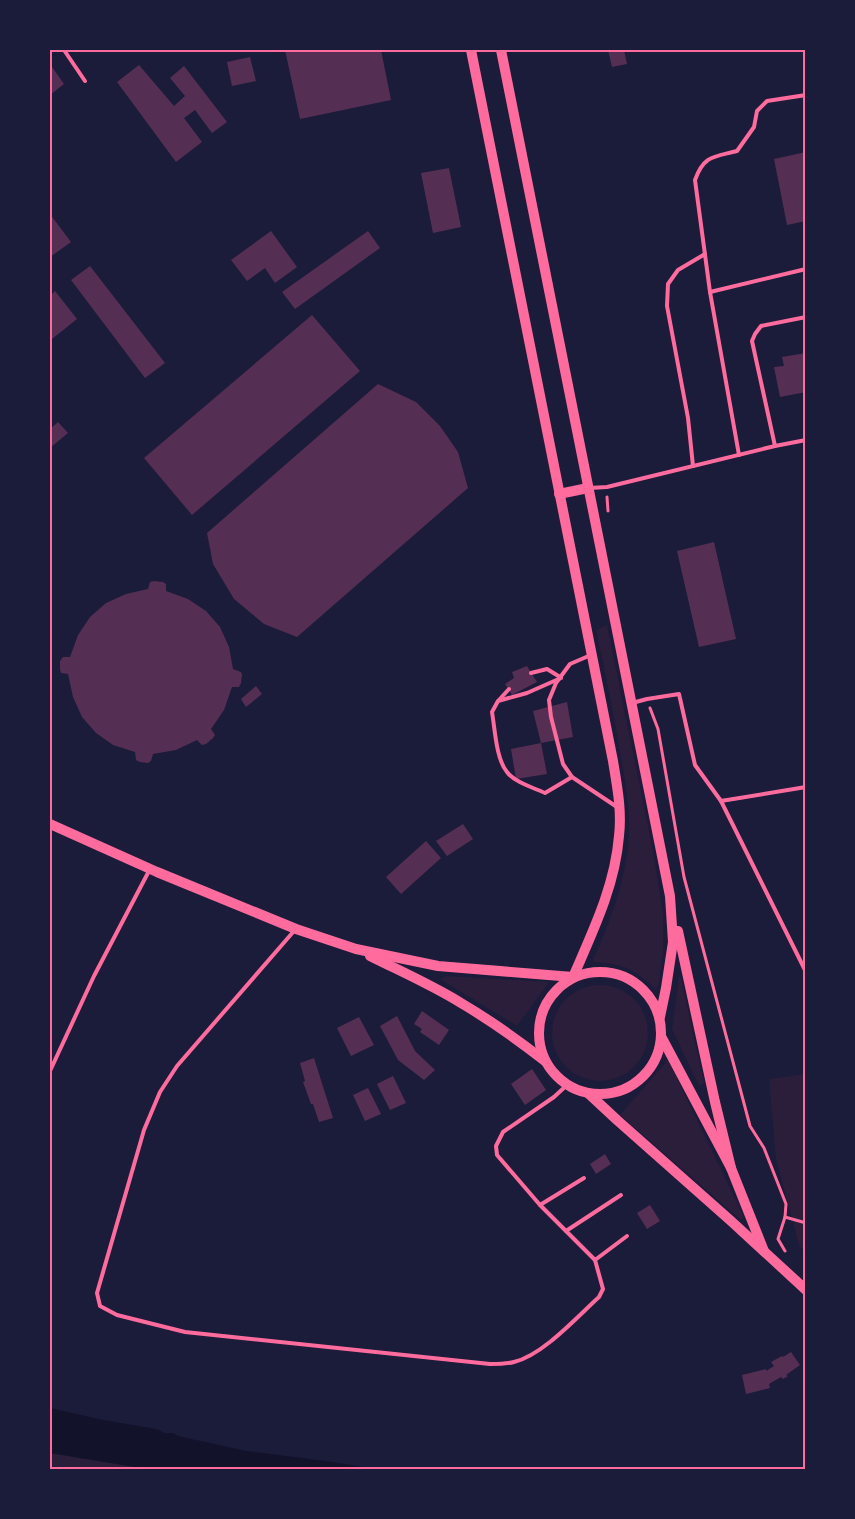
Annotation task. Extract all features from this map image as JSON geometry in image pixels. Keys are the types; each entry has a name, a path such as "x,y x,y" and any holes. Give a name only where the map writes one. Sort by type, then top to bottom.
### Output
{"street":[{"path":"471,50 613,761 620,809 620,834 611,880 601,911 573,977 560,986 549,999 542,1013 539,1029 540,1045 545,1061"},
{"path":"501,50 670,896 731,1168"},
{"path":"559,494 588,488"},
{"path":"50,824 150,869 296,929 356,949 438,966 573,977 592,972 613,972 632,980 647,993 660,1017"},
{"path":"356,949 460,1002 545,1061 567,1085 588,1093 605,1094 622,1090 637,1082 649,1070 658,1055 662,1038 660,1017 673,942 670,896"},
{"path":"662,1038 731,1168 765,1254"},
{"path":"588,1093 806,1290"}],"lane":[{"path":"64,50 85,81"},
{"path":"739,455 710,292 695,180 698,169 708,158 737,151 754,127 757,111 767,101 806,95"},
{"path":"693,466 688,418 667,306 668,284 678,270 705,254"},
{"path":"710,292 806,269"},
{"path":"775,446 753,341 754,334 761,326 806,317"},
{"path":"588,488 607,487 806,440"},
{"path":"592,655 570,664 556,684 549,700 551,717 563,764 573,777 620,809"},
{"path":"531,673 548,669 561,678"},
{"path":"498,701 527,693 561,678"},
{"path":"509,689 492,712 500,758 507,773 545,793 573,777"},
{"path":"632,704 679,694 695,765 721,801 806,972"},
{"path":"721,801 806,787"},
{"path":"50,1071 94,976 150,869"},
{"path":"296,929 177,1065 160,1092 144,1130 97,1293 100,1306 117,1315 185,1332 490,1364 512,1363 526,1358 536,1352 599,1297 603,1289 594,1260 540,1205 497,1155 496,1146 503,1132 554,1097 567,1085"},
{"path":"540,1205 584,1178"},
{"path":"566,1231 621,1195"},
{"path":"594,1260 627,1236"}],"path":[{"path":"647,699 658,729 684,877 750,1126 764,1148 786,1204 778,1239 789,1259"},
{"path":"784,1217 806,1223"}],"shaded area":[{"path":"607,625 653,851 663,913 663,953 656,989 628,969 593,960 617,898 625,866 629,833 624,772 596,630"},
{"path":"446,976 549,982 517,1026 440,979"},
{"path":"679,977 704,1083 699,1086 672,1029"},
{"path":"600,985 618,988 634,999 645,1015 648,1033 645,1051 634,1067 618,1078 600,1081 582,1078 566,1067 555,1051 552,1033 555,1015 566,999 582,988"},
{"path":"668,1060 744,1217 741,1220 620,1115"},
{"path":"805,1074 805,1252 799,1245 776,1159 769,1079"},
{"path":"50,1408 156,1429 246,1451 375,1469 147,1469 50,1453"},
{"path":"50,1453 147,1469 50,1469"}],"building":[{"path":"285,50 381,50 391,100 300,119"},
{"path":"608,50 624,50 627,64 612,67"},
{"path":"250,57 256,81 232,86 227,62"},
{"path":"50,64 64,84 50,95"},
{"path":"139,65 174,106 185,96 170,78 184,66 227,122 212,133 195,110 184,118 202,142 176,162 117,82"},
{"path":"806,152 806,221 787,225 774,159"},
{"path":"449,168 461,227 433,233 421,173"},
{"path":"50,214 71,242 50,257"},
{"path":"271,231 297,267 275,283 265,268 247,281 231,260"},
{"path":"368,231 380,248 295,309 282,292"},
{"path":"90,266 165,363 145,378 71,280"},
{"path":"55,291 77,319 52,339 50,336 50,296"},
{"path":"312,315 360,371 192,515 144,458"},
{"path":"806,353 806,392 780,397 774,367 784,366 782,357"},
{"path":"378,384 416,402 440,426 458,452 468,488 297,637 264,624 234,599 213,564 207,533"},
{"path":"58,422 68,433 50,448 50,429"},
{"path":"714,542 736,639 699,647 677,551"},
{"path":"150,582 163,582 166,584 166,591 188,599 206,611 220,627 229,647 233,669 241,672 242,675 239,687 232,687 224,710 211,729 215,735 213,738 206,744 202,745 197,740 176,750 153,754 148,763 136,760 135,752 113,745 96,733 82,717 73,697 68,674 61,673 60,661 63,657 70,657 78,635 90,617 106,603 126,594 148,589"},
{"path":"527,666 537,682 512,695 505,684 514,678 512,672"},
{"path":"256,686 262,694 246,707 241,699"},
{"path":"567,702 573,737 541,743 533,711"},
{"path":"541,743 547,774 516,779 511,749"},
{"path":"463,824 473,839 447,856 436,841"},
{"path":"426,841 441,858 401,894 386,877"},
{"path":"422,1011 449,1030 439,1045 420,1032 422,1029 414,1024"},
{"path":"397,1016 415,1051 435,1070 424,1080 398,1060 380,1026"},
{"path":"359,1017 374,1045 351,1056 337,1028"},
{"path":"314,1058 333,1118 319,1122 303,1082 305,1081 300,1063"},
{"path":"532,1069 546,1090 525,1105 511,1084"},
{"path":"393,1076 406,1103 390,1110 377,1084"},
{"path":"368,1088 381,1114 365,1121 353,1095"},
{"path":"605,1154 611,1164 596,1174 590,1164"},
{"path":"650,1205 660,1221 647,1229 637,1213"},
{"path":"791,1352 800,1365 786,1375 788,1376 769,1384 770,1388 746,1394 742,1375 766,1369 766,1371 774,1366 771,1362"}]}
